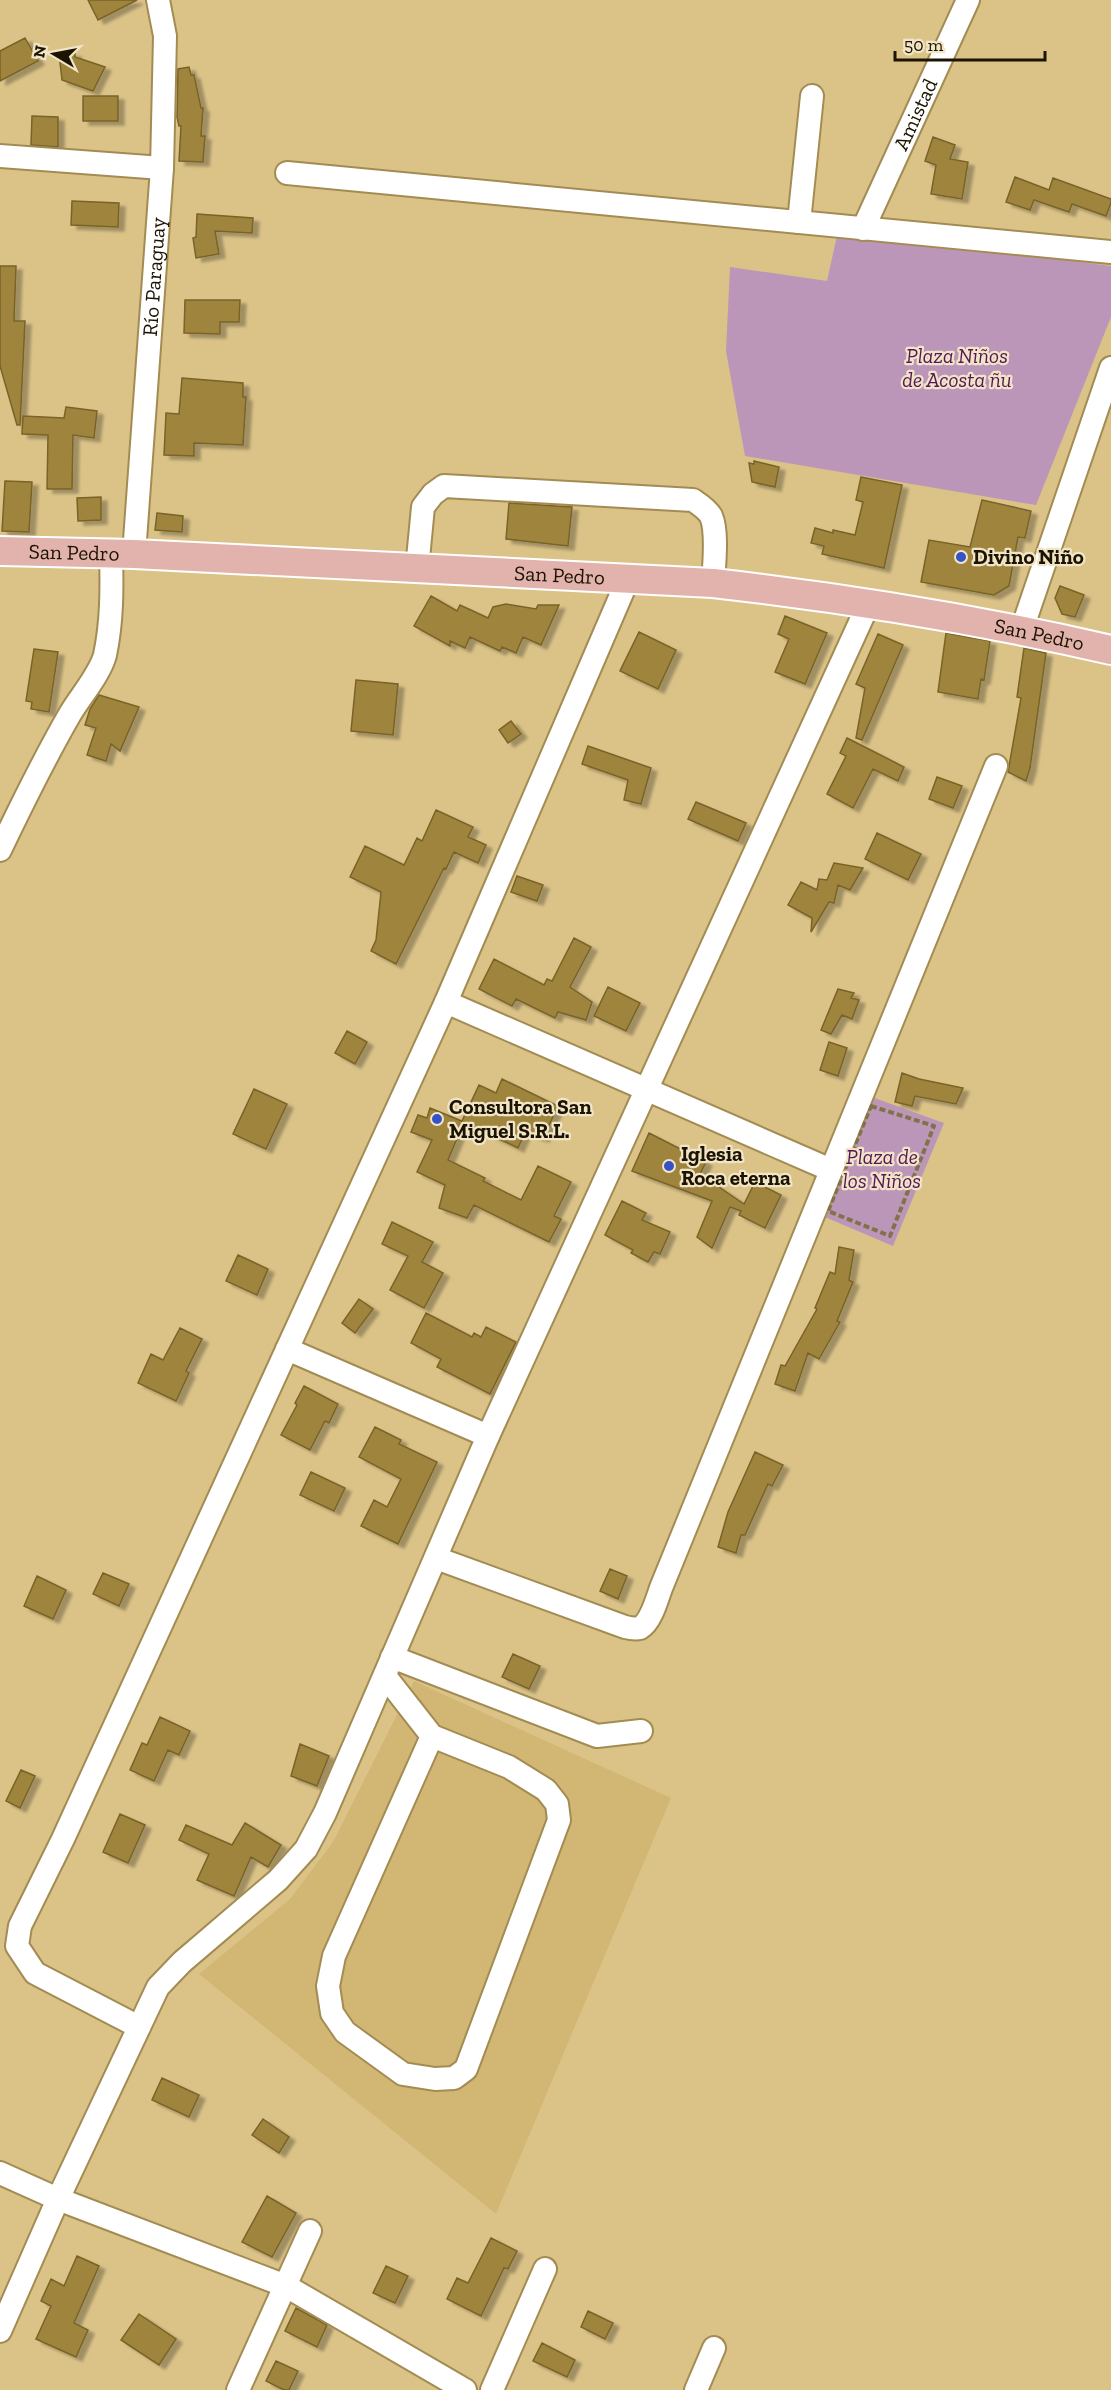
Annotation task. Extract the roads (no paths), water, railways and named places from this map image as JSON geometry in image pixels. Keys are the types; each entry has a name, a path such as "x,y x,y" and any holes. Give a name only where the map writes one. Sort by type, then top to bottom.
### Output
{"main road":[{"name":"San Pedro","path":"0,551 123,554 713,583 800,593 1022,629 1111,650"}],"street":[{"name":"Río Paraguay","path":"0,850 46,757 82,692 97,674 105,657 112,596 123,554 162,168 165,36 158,0"},
{"name":"Amistad","path":"863,229 968,0"},
{"path":"799,222 812,96"},
{"path":"0,156 162,168"},
{"path":"286,173 1111,252"},
{"path":"1022,629 1111,369"},
{"path":"417,569 423,507 433,494 444,486 693,500 711,516 715,552 713,583"},
{"path":"139,2026 35,1973 17,1946 20,1926 63,1839 446,1002 628,579"},
{"path":"0,2331 58,2199 158,1987 182,1962 278,1880 306,1849 326,1813 488,1436 868,605"},
{"path":"436,1558 625,1627 638,1629 650,1616 996,766"},
{"path":"446,1002 831,1170"},
{"path":"287,1349 488,1436"},
{"path":"389,1667 597,1736 641,1731"},
{"path":"389,1667 432,1736 509,1767 546,1790 557,1804 560,1820 466,2069 454,2078 435,2079 404,2074 345,2032 332,2013 328,1986 334,1956 432,1736"},
{"path":"0,2173 58,2199 286,2286 465,2390"},
{"path":"238,2390 310,2231"},
{"path":"492,2390 545,2269"},
{"path":"696,2390 714,2348"}],"place":[{"name":"Divino Niño","path":"961,557"},
{"name":"Consultora San Miguel S.R.L.","path":"437,1119"},
{"name":"Iglesia Roca eterna","path":"669,1166"}],"park label":[{"name":"Plaza Niños de Acosta ñu","path":"957,368"},
{"name":"Plaza de los Niños","path":"882,1169"}]}
